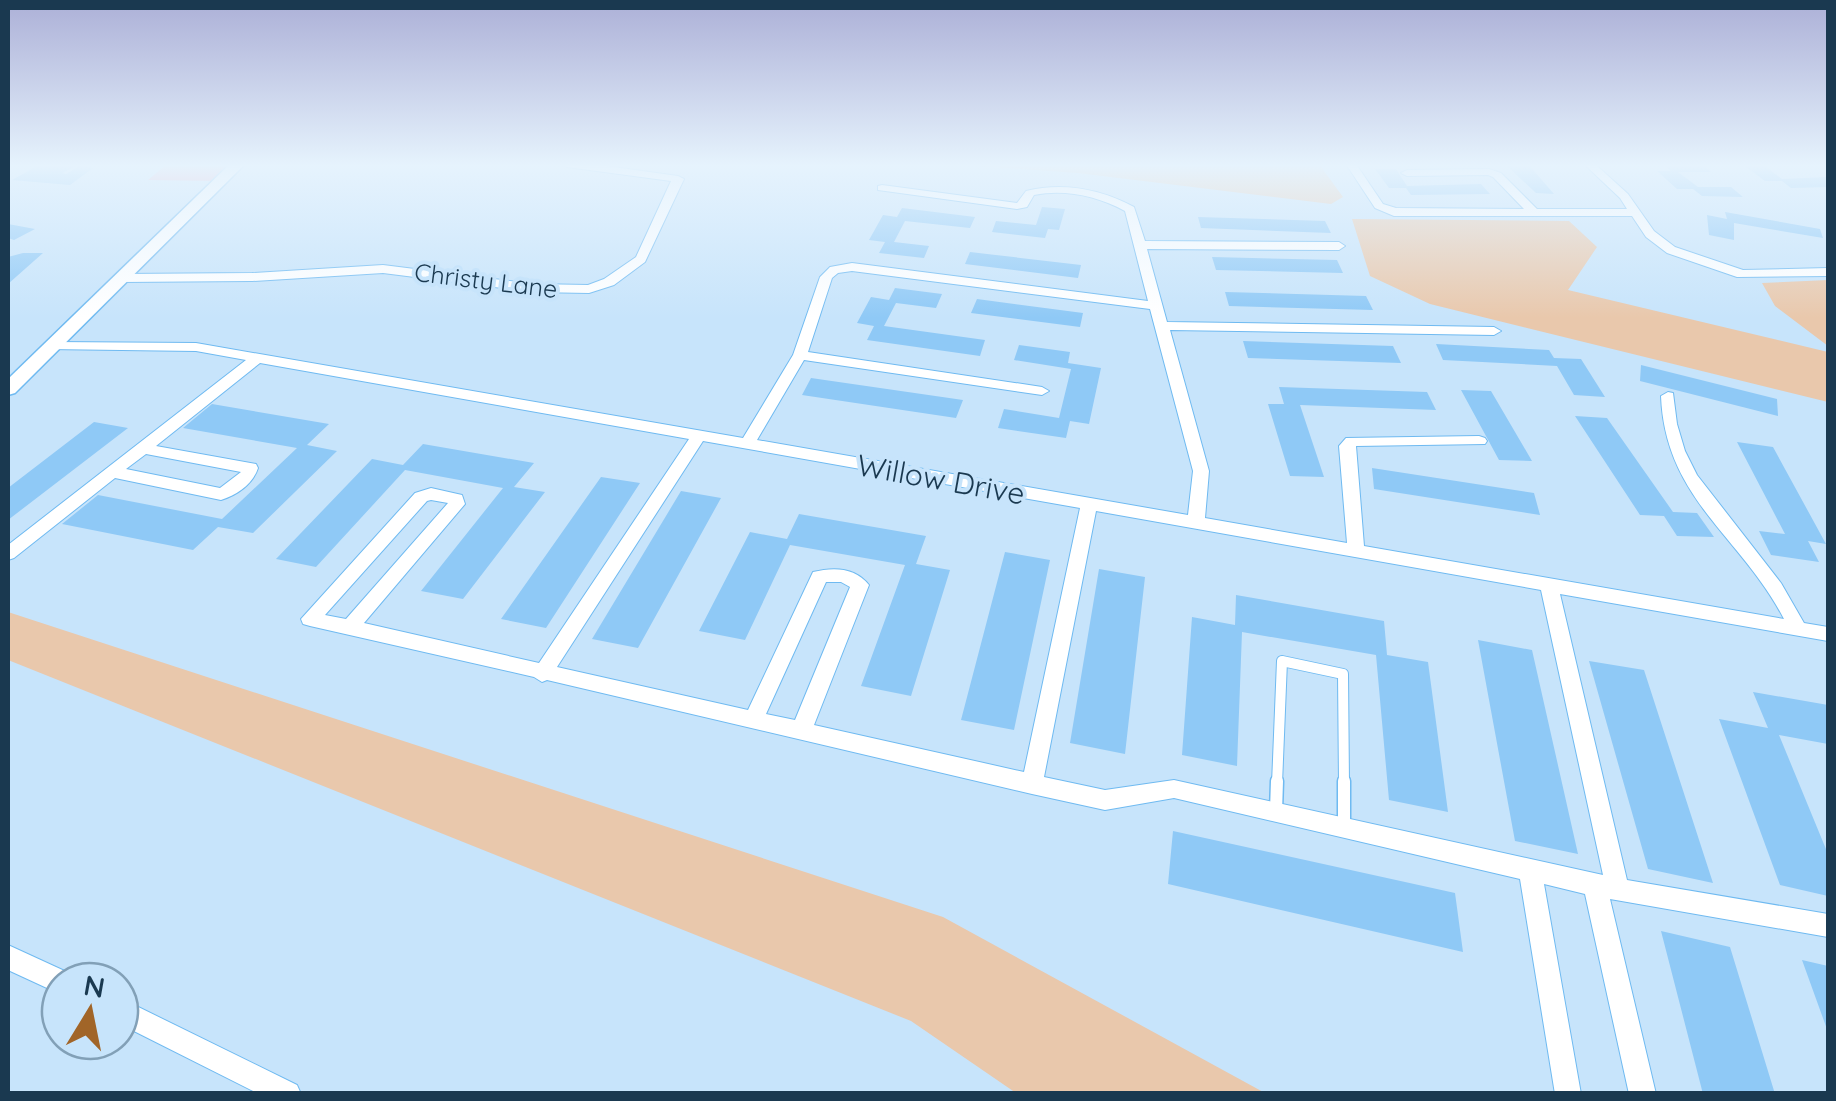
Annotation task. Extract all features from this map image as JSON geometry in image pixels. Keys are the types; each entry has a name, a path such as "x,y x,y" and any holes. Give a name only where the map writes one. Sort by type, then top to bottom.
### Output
{"street":[{"path":"8,389 186,215"},
{"name":"Christy Lane","path":"122,278 252,277 382,269 533,288 589,289 609,282 642,259 662,215"},
{"path":"1133,215 1201,471 1196,523"},
{"path":"1639,215 1658,242 1712,266 1742,274 1828,272"},
{"path":"1141,245 1339,246"},
{"path":"747,445 800,355 826,277 842,267 1157,306"},
{"path":"1163,326 1494,331"},
{"name":"Willow Drive","path":"52,346 182,346 257,358 1828,634"},
{"path":"800,355 1042,392"},
{"path":"8,554 257,358"},
{"path":"1668,396 1669,433 1683,465 1776,589 1798,629"},
{"path":"542,674 699,436"},
{"path":"1356,551 1347,446 1352,441 1480,441"},
{"path":"112,472 221,494 250,468 142,448"},
{"path":"350,627 457,504 456,499 421,496 310,620 1105,800 1128,802 1153,790 1174,789 1606,886 1828,926"},
{"path":"1032,784 1090,505"},
{"path":"753,721 819,576 854,579 860,585 800,732"},
{"path":"1549,584 1643,1094"},
{"path":"1530,870 1568,1094"},
{"path":"8,956 40,972"},
{"path":"140,1022 288,1094"}],"lane":[{"path":"1276,811 1282,662 1343,674 1344,826"}],"shaded area":[{"path":"1352,219 1569,221 1597,247 1568,290 1828,352 1828,402 1430,304 1370,276"},
{"path":"1828,280 1828,346 1775,306 1762,283"},
{"path":"8,612 943,917 1265,1093 1016,1093 911,1021 8,660"}],"building":[{"path":"883,215 975,217 970,228 905,221 894,242 929,246 924,258 879,253 885,242 869,240"},
{"path":"1039,215 1063,215 1059,230 1048,229 1045,238 992,232 996,221 1036,225"},
{"path":"1707,215 1727,219 1726,215 1744,215 1820,229 1823,238 1734,223 1734,240 1709,235"},
{"path":"1198,217 1325,221 1331,233 1201,228"},
{"path":"8,224 35,229 14,240 8,238"},
{"path":"970,252 1081,265 1078,278 965,264"},
{"path":"43,253 8,284 8,257"},
{"path":"1212,257 1337,260 1343,273 1216,270"},
{"path":"895,288 942,294 936,308 896,303 884,326 985,340 980,356 867,340 874,326 857,323 871,297 889,300"},
{"path":"1225,292 1366,296 1373,310 1229,306"},
{"path":"977,299 1083,313 1080,327 971,313"},
{"path":"1243,341 1393,346 1401,363 1248,358"},
{"path":"1436,344 1549,350 1554,358 1581,359 1605,397 1574,395 1557,366 1443,360"},
{"path":"1019,345 1070,352 1068,363 1101,368 1089,424 1070,421 1066,438 998,428 1004,409 1059,418 1071,369 1014,360"},
{"path":"1641,365 1777,399 1778,416 1640,381"},
{"path":"811,378 963,400 956,418 802,395"},
{"path":"1279,387 1427,392 1436,410 1300,405 1324,477 1290,476 1268,404 1284,404"},
{"path":"1461,390 1491,391 1532,461 1499,460"},
{"path":"212,404 329,424 307,445 337,451 253,533 218,527 193,550 62,524 98,495 222,519 297,448 183,428"},
{"path":"1575,416 1607,418 1673,512 1697,513 1714,537 1677,536 1664,516 1640,515"},
{"path":"94,422 128,428 8,520 8,488"},
{"path":"1737,442 1773,447 1826,544 1808,541 1819,562 1771,555 1759,531 1785,534"},
{"path":"423,444 534,463 514,487 545,492 463,599 421,591 503,488 405,470 316,567 276,559 372,459 403,465"},
{"path":"1372,468 1534,493 1540,515 1374,489"},
{"path":"601,477 640,483 546,628 501,619"},
{"path":"681,491 721,498 638,648 592,639"},
{"path":"799,514 926,536 916,564 950,570 911,696 861,686 905,565 790,545 745,640 699,631 750,532 787,539"},
{"path":"1005,552 1050,560 1014,730 961,720"},
{"path":"1099,569 1145,577 1125,754 1070,743"},
{"path":"1236,595 1384,621 1387,655 1428,662 1448,812 1389,800 1376,655 1242,632 1237,766 1182,755 1192,617 1235,625"},
{"path":"1478,640 1532,650 1578,854 1515,841"},
{"path":"1589,661 1644,670 1713,883 1648,869"},
{"path":"1753,692 1828,705 1828,744 1779,735 1828,854 1828,896 1780,885 1719,719 1768,728"},
{"path":"1173,831 1455,893 1463,952 1168,884"},
{"path":"1661,931 1730,947 1775,1094 1703,1094"},
{"path":"1802,960 1828,966 1828,1032"}]}
